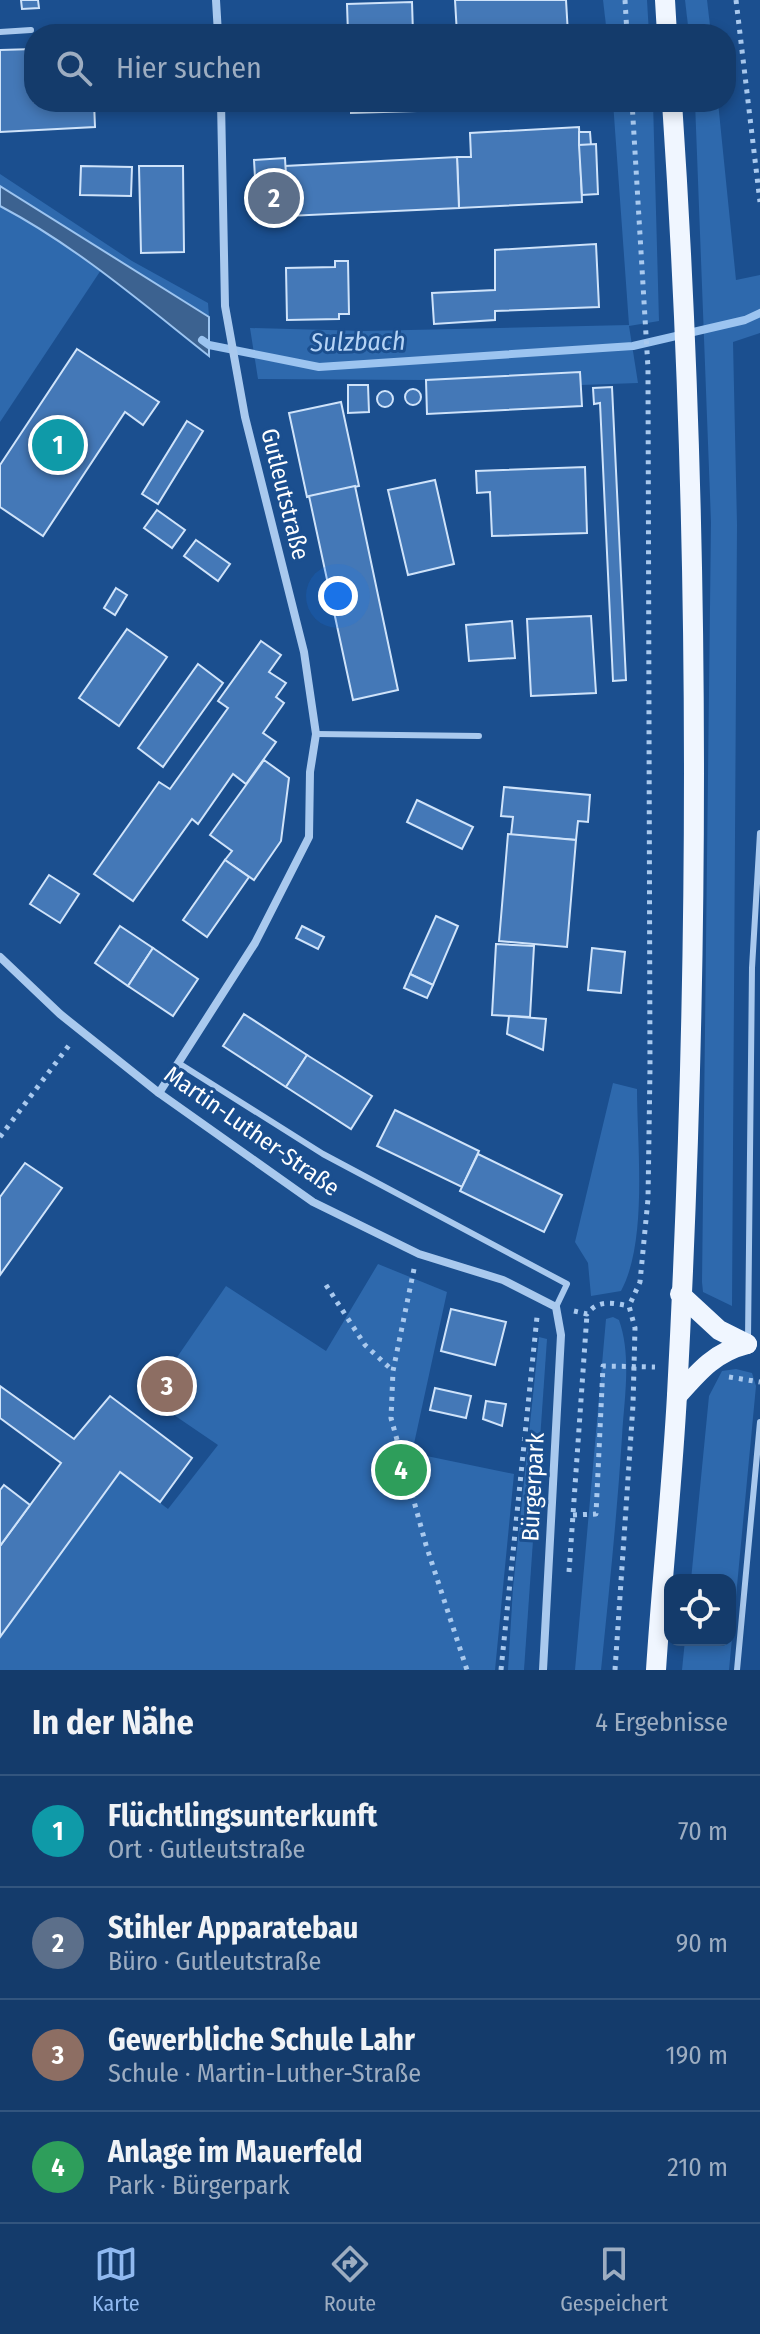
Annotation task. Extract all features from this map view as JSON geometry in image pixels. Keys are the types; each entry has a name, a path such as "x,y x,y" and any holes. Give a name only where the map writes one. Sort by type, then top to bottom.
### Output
{"main road":[{"path":"665,0 666,24"},
{"path":"656,1670 677,1396 692,986 694,673 688,373 673,112"},
{"path":"680,1294 719,1330 754,1345"},
{"path":"677,1396 706,1362 728,1349 754,1345"}],"street":[{"path":"216,0 217,24"},
{"name":"Gutleutstraße","path":"159,1093 255,943 309,837 310,772 316,734 304,652 245,417 225,306 221,112"},
{"name":"Martin-Luther-Straße","path":"0,957 80,1030 159,1093 313,1202 419,1254 503,1280 556,1307"},
{"name":"Bürgerpark","path":"543,1670 561,1335 561,1318 556,1307"}],"lane":[{"path":"0,32 24,30"},
{"path":"316,734 479,736"},
{"path":"754,1345 752,968 760,833"},
{"path":"180,1064 323,1154 567,1284 556,1307"},
{"path":"737,1670 760,1422"}],"path":[{"path":"625,0 626,24"},
{"path":"736,0 760,202"},
{"path":"615,1670 633,1405 635,1328 629,1306 640,1282 648,1185 648,368 633,112"},
{"path":"0,1137 80,1030"},
{"path":"419,1254 411,1276 393,1371 391,1418 426,1545 467,1670"},
{"path":"326,1285 365,1345 393,1371"},
{"path":"501,1670 539,1296"},
{"path":"629,1306 606,1302 593,1306 587,1314 573,1515 596,1514 603,1366 669,1368"},
{"path":"556,1307 587,1314"},
{"path":"715,1375 760,1382"}],"shaded area":[{"path":"603,0 647,0 648,24 606,24"},
{"path":"685,0 707,0 710,24 688,24"},
{"path":"614,112 653,112 659,321 629,326 638,383 581,385 579,372 426,380 258,379 250,328 365,331 629,325"},
{"path":"695,112 719,112 736,280 760,275 760,333 733,342 737,525 732,1306 703,1292 702,1282 711,522"},
{"path":"0,174 132,261 208,303 209,317 0,186"},
{"path":"0,186 209,317 209,356 82,257 0,206"},
{"path":"0,206 47,232 101,270 0,422"},
{"path":"613,1083 637,1089 638,1220 635,1246 621,1291 591,1296 588,1263 575,1242"},
{"path":"378,1264 447,1292 412,1453 514,1474 495,1670 0,1670 0,1637 120,1472 168,1509 218,1445 149,1398 226,1286 326,1351"},
{"path":"613,1317 619,1320 623,1334 626,1378 601,1670 575,1670 606,1319"},
{"path":"539,1337 547,1339 524,1670 508,1670 513,1588"},
{"path":"736,1369 752,1373 756,1386 736,1596 736,1574 692,1574 709,1396 722,1371"},
{"path":"684,1646 731,1646 729,1670 682,1670"}],"building":[{"path":"21,0 38,0 39,8 22,9"},
{"path":"455,0 566,0 567,24 456,24"},
{"path":"412,2 413,24 348,24 347,4"},
{"path":"24,49 24,112 94,112 95,127 0,132 0,50"},
{"path":"579,127 582,202 459,208 457,157 471,157 470,133"},
{"path":"579,132 590,132 591,145 579,145"},
{"path":"596,144 598,194 582,195 579,145"},
{"path":"457,157 459,208 288,216 285,166"},
{"path":"285,158 288,212 257,213 254,160"},
{"path":"81,166 132,167 131,196 80,195"},
{"path":"139,166 183,166 184,252 141,253"},
{"path":"596,244 599,307 495,311 495,320 434,324 432,293 495,290 495,250"},
{"path":"335,261 348,261 349,314 339,314 339,319 287,320 286,268 335,267"},
{"path":"77,349 159,402 143,425 125,412 43,536 0,507 0,465"},
{"path":"580,372 582,406 427,414 426,380"},
{"path":"348,385 368,385 369,412 348,413"},
{"path":"612,387 626,680 613,681 600,403 594,404 593,388"},
{"path":"413,389 419,391 419,403 413,405 407,403 405,397 407,391"},
{"path":"385,391 391,393 391,405 385,407 379,405 377,399 379,393"},
{"path":"341,402 359,486 307,497 289,413"},
{"path":"187,421 203,431 158,504 142,494"},
{"path":"585,467 587,533 492,536 490,492 477,493 476,471"},
{"path":"435,480 454,564 408,575 388,490"},
{"path":"355,486 398,690 353,700 309,496"},
{"path":"157,510 185,530 172,548 144,528"},
{"path":"196,540 230,564 218,581 184,556"},
{"path":"116,588 127,595 115,615 104,608"},
{"path":"591,616 596,693 531,696 527,619"},
{"path":"512,621 515,658 469,661 466,625"},
{"path":"127,629 167,657 119,726 79,698"},
{"path":"261,641 281,655 269,672 286,683 276,697 284,703 263,733 276,742 246,784 233,774 198,824 192,819 133,901 94,874 159,782 170,789 228,708 218,701"},
{"path":"198,664 223,683 163,767 138,748"},
{"path":"264,760 289,778 281,841 254,880 225,860 232,851 210,835"},
{"path":"504,787 590,795 588,822 578,821 576,840 511,835 513,817 501,816"},
{"path":"417,800 473,827 462,849 407,822"},
{"path":"508,834 576,840 567,947 499,941"},
{"path":"225,860 249,877 207,937 183,920"},
{"path":"49,875 79,894 60,923 30,904"},
{"path":"436,916 458,926 433,985 410,974"},
{"path":"120,926 153,948 128,986 95,963"},
{"path":"302,926 324,937 318,949 296,938"},
{"path":"496,944 534,946 530,1017 492,1015"},
{"path":"153,948 198,979 173,1016 128,986"},
{"path":"592,948 625,952 621,993 588,990"},
{"path":"410,974 433,985 427,998 404,988"},
{"path":"244,1014 307,1055 286,1087 223,1046"},
{"path":"509,1016 546,1019 543,1050 507,1034"},
{"path":"307,1055 372,1096 351,1129 286,1087"},
{"path":"395,1110 479,1151 462,1187 377,1146"},
{"path":"478,1154 562,1195 544,1232 460,1191"},
{"path":"25,1163 62,1188 0,1275 0,1197"},
{"path":"451,1309 506,1322 495,1365 441,1351"},
{"path":"0,1386 74,1439 110,1396 192,1458 160,1502 120,1472 0,1637 0,1546 61,1463 0,1418"},
{"path":"435,1388 471,1396 466,1418 430,1410"},
{"path":"486,1401 506,1404 502,1426 483,1419"},
{"path":"4,1485 30,1505 0,1546 0,1490"}],"waterway":[{"name":"Sulzbach","path":"202,340 209,345 319,367 633,346 745,320 760,313"}],"place":[{"name":"Stihler Apparatebau","path":"274,198"},
{"name":"Flüchtlingsunterkunft","path":"58,445"},
{"name":"Gewerbliche Schule Lahr","path":"167,1386"},
{"name":"Anlage im Mauerfeld","path":"401,1470"}]}
